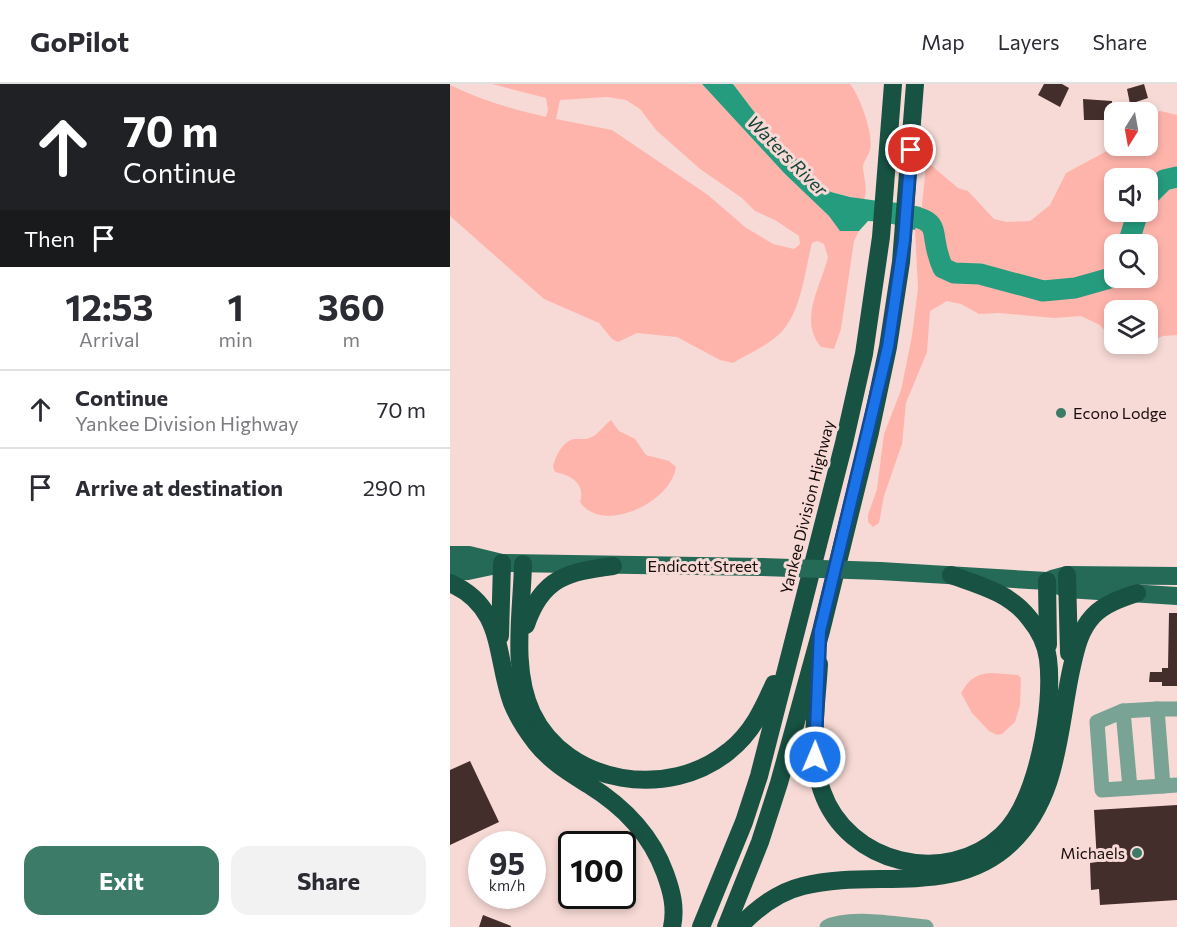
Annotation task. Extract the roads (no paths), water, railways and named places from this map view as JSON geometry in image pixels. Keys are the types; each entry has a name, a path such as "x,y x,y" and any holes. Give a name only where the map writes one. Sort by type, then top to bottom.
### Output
{"highway":[{"name":"Yankee Division Highway","path":"701,927 744,822 774,721 857,388 871,312 881,237 893,84"},
{"path":"726,927 760,842 820,631 878,393 888,347 904,240 915,84"},
{"path":"501,653 502,563"},
{"path":"523,564 520,653 522,681 533,715 564,751 592,769 614,777 650,780 695,771 716,761 743,739 763,710 797,629"},
{"path":"520,653 531,610 544,590 568,575 613,566"},
{"path":"951,575 992,590 1019,606 1036,627 1048,657"},
{"path":"820,631 815,757 822,791 830,810 854,837 866,846 888,857 912,864 931,865 967,857 1002,836 1017,817 1032,785 1041,747 1047,701 1047,581"},
{"path":"1067,582 1070,676"},
{"path":"450,583 466,592 488,615 501,653 512,702 518,717 537,745 568,772 616,804 643,830 651,842 661,862 673,901 675,914 672,927"},
{"path":"739,927 771,900 801,886 845,880 939,877 962,872 995,856 1024,830 1034,816 1047,788 1057,752 1078,639 1094,615 1121,598 1137,593"}],"main road":[{"name":"Endicott Street","path":"450,555 469,555 502,563 523,564 762,567 880,571 1067,582 1177,576"},
{"name":"Endicott Street","path":"450,572 468,571 502,563"},
{"name":"Endicott Street","path":"1067,582 1137,593 1177,596"}],"street":[{"path":"1157,709 1170,785 1102,790 1097,722 1123,711 1157,709 1177,709"},
{"path":"1123,711 1130,788"},
{"path":"827,927 832,924 860,922 926,927"}],"water":[{"path":"702,84 733,84 774,138 831,192 850,197 921,207 915,230 885,222 868,221 859,231 840,231 829,216 784,173"}],"waterway":[{"name":"Waters River","path":"1158,186 1164,180 1177,177"},
{"name":"Waters River","path":"893,213 922,219 929,223 933,228 943,268 954,273 980,274 1043,291 1075,288 1104,280"},
{"name":"Waters River","path":"1131,234 1135,222"}],"place":[{"name":"Econo Lodge","path":"1061,413"},
{"name":"Michaels","path":"1137,853"}]}
